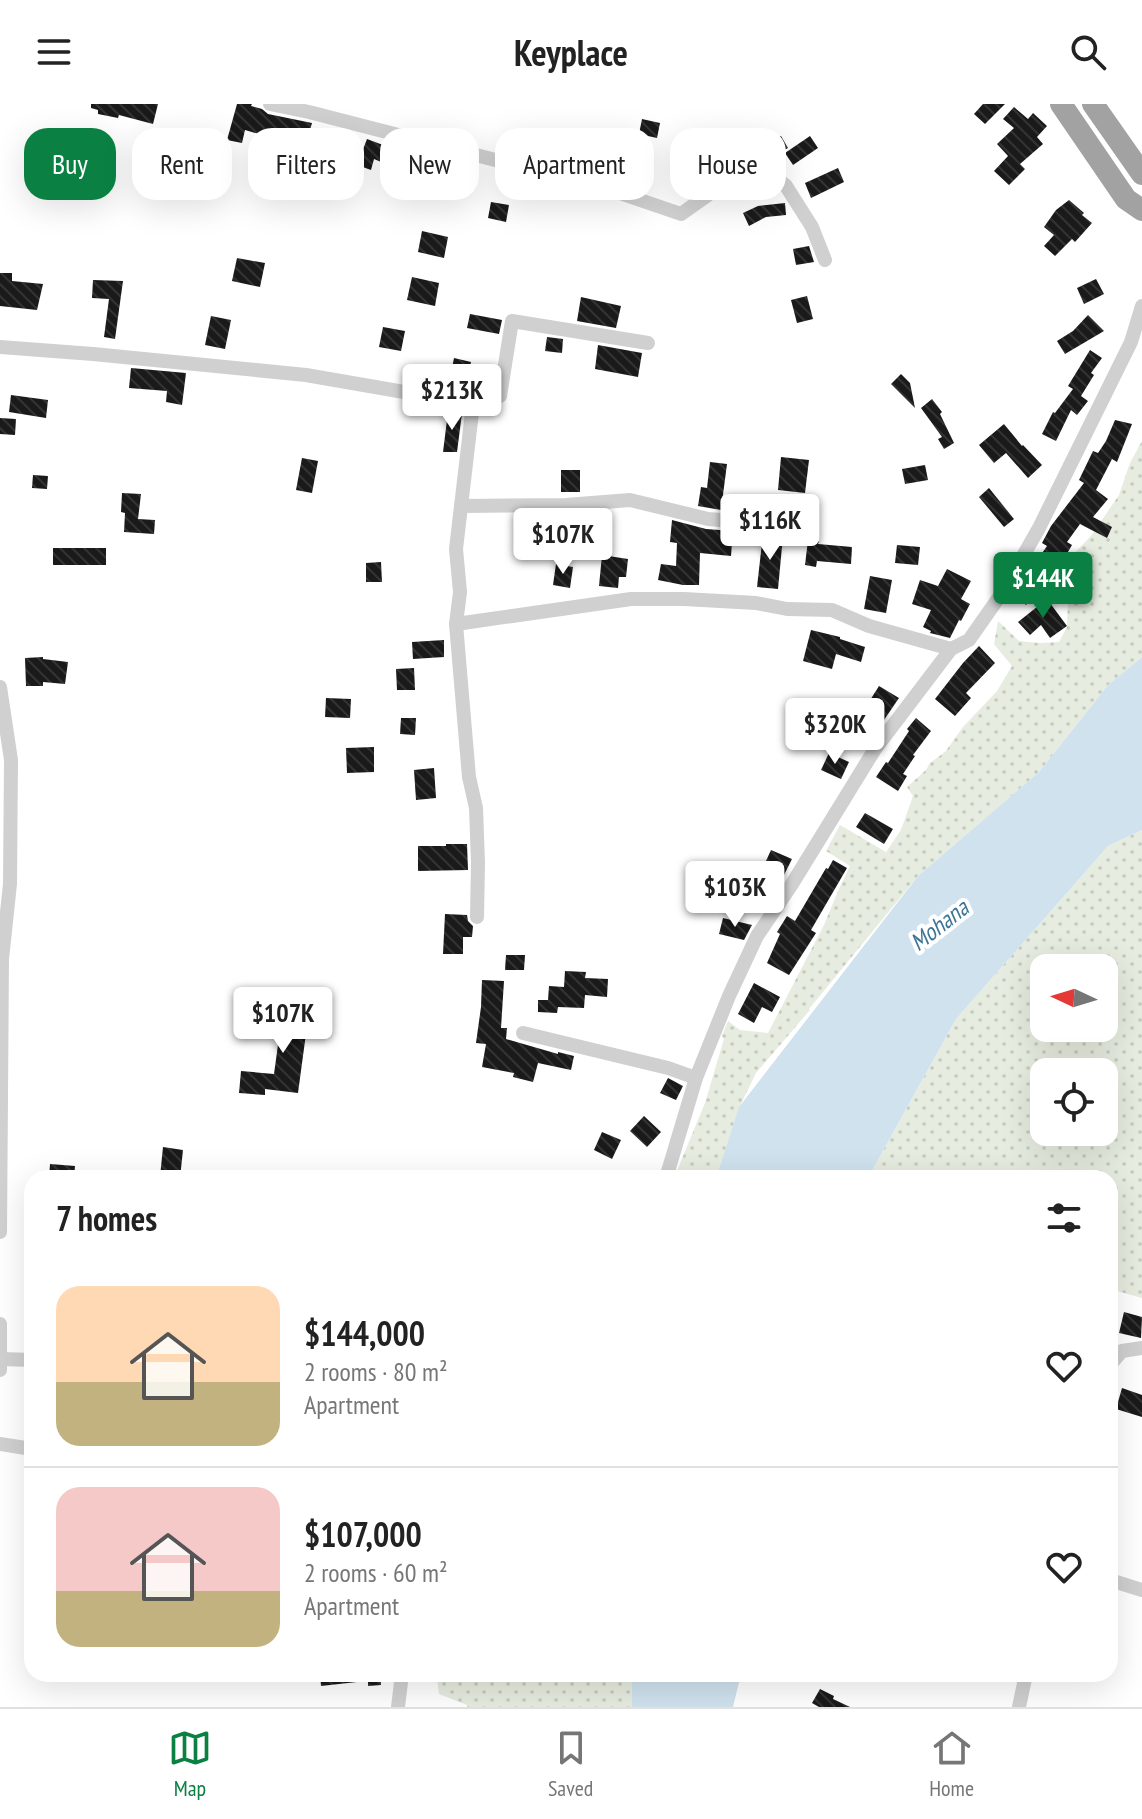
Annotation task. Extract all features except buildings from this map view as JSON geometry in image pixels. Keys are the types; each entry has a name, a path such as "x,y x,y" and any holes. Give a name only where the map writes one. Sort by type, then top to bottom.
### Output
{"highway":[{"path":"1061,104 1134,204"},
{"path":"1093,104 1142,174"}],"street":[{"path":"270,104 608,189 681,214 756,161 786,186 812,227 825,260"},
{"path":"668,1170 696,1078 757,936 875,749 951,649 969,640 1002,593 1039,528 1131,342 1142,306"},
{"path":"0,347 306,375 473,404 500,396 512,321 648,343"},
{"path":"473,404 456,549 460,592 456,624 469,777 476,808 477,917"},
{"path":"461,506 566,505 630,500 708,519 793,526"},
{"path":"456,624 631,599 684,599 832,610 869,626 951,649"},
{"path":"0,687 11,760 5,805 10,884 2,959 0,1232"},
{"path":"523,1033 668,1068 696,1078"},
{"path":"0,1324 0,1370"},
{"path":"1118,1356 1122,1351 1142,1348"},
{"path":"1,1359 24,1360"},
{"path":"0,1444 24,1448"},
{"path":"1118,1582 1142,1590"},
{"path":"398,1707 401,1682"},
{"path":"1019,1707 1024,1682"}],"shaded area":[{"path":"1142,441 1142,657 1108,685 1039,772 918,876 756,1073 739,1108 719,1170 677,1170 705,1103 728,1021 740,1030 768,1033 824,925 850,866 826,851 840,825 886,852 901,830 913,796 907,787 945,752 963,727 997,691 1012,666 994,644 998,621 1019,641 1059,642 1067,627 1068,601 1050,588 1064,564 1091,536 1119,495 1130,463"},
{"path":"1142,830 1142,1298 1118,1291 1118,1170 872,1170 956,1019 1108,846"},
{"path":"437,1682 632,1682 632,1707 467,1707 439,1694"}],"water":[{"name":"Mohana","path":"1142,657 1142,830 1108,846 956,1019 872,1170 719,1170 739,1107 918,876 1039,772 1108,685"},
{"path":"632,1682 739,1682 733,1707 632,1707"}]}
